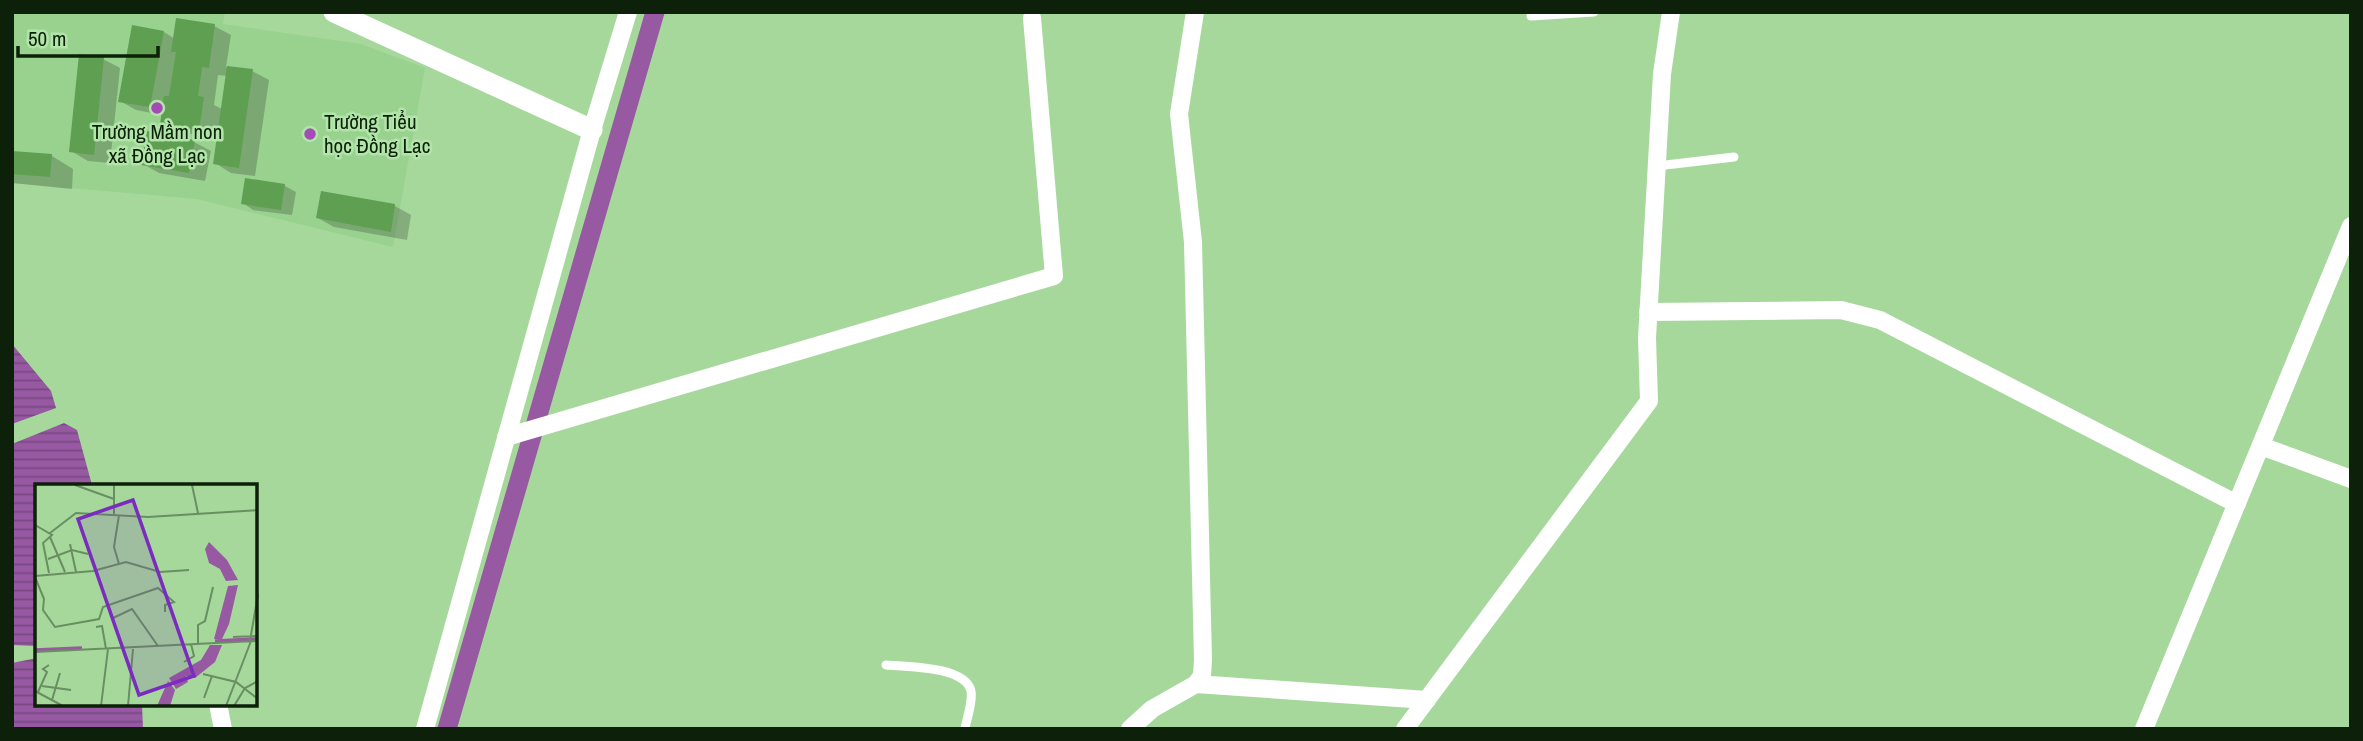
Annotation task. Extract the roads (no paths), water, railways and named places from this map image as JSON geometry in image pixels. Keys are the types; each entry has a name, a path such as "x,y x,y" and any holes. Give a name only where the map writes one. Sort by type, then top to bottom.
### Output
{"street":[{"path":"334,12 592,130"},
{"path":"425,729 592,130 628,12"},
{"path":"1130,729 1152,709 1196,684 1202,676 1193,242 1179,114 1195,12"},
{"path":"1405,729 1649,401 1648,312 1662,74 1671,12"},
{"path":"506,437 1054,275 1032,18"},
{"path":"2144,729 2351,226"},
{"path":"1648,312 1841,310 1880,320 2237,504"},
{"path":"2261,446 2351,479"},
{"path":"1196,684 1427,700"},
{"path":"218,706 223,729"}],"lane":[{"path":"1531,16 1594,12"},
{"path":"1657,166 1734,158"},
{"path":"886,665 945,671 964,679 971,691 965,729"}],"waterway":[{"path":"447,729 655,12"}],"place":[{"name":"Trường Mầm non xã Đồng Lạc","path":"157,108"},
{"name":"Trường Tiểu học Đồng Lạc","path":"310,134"}]}
